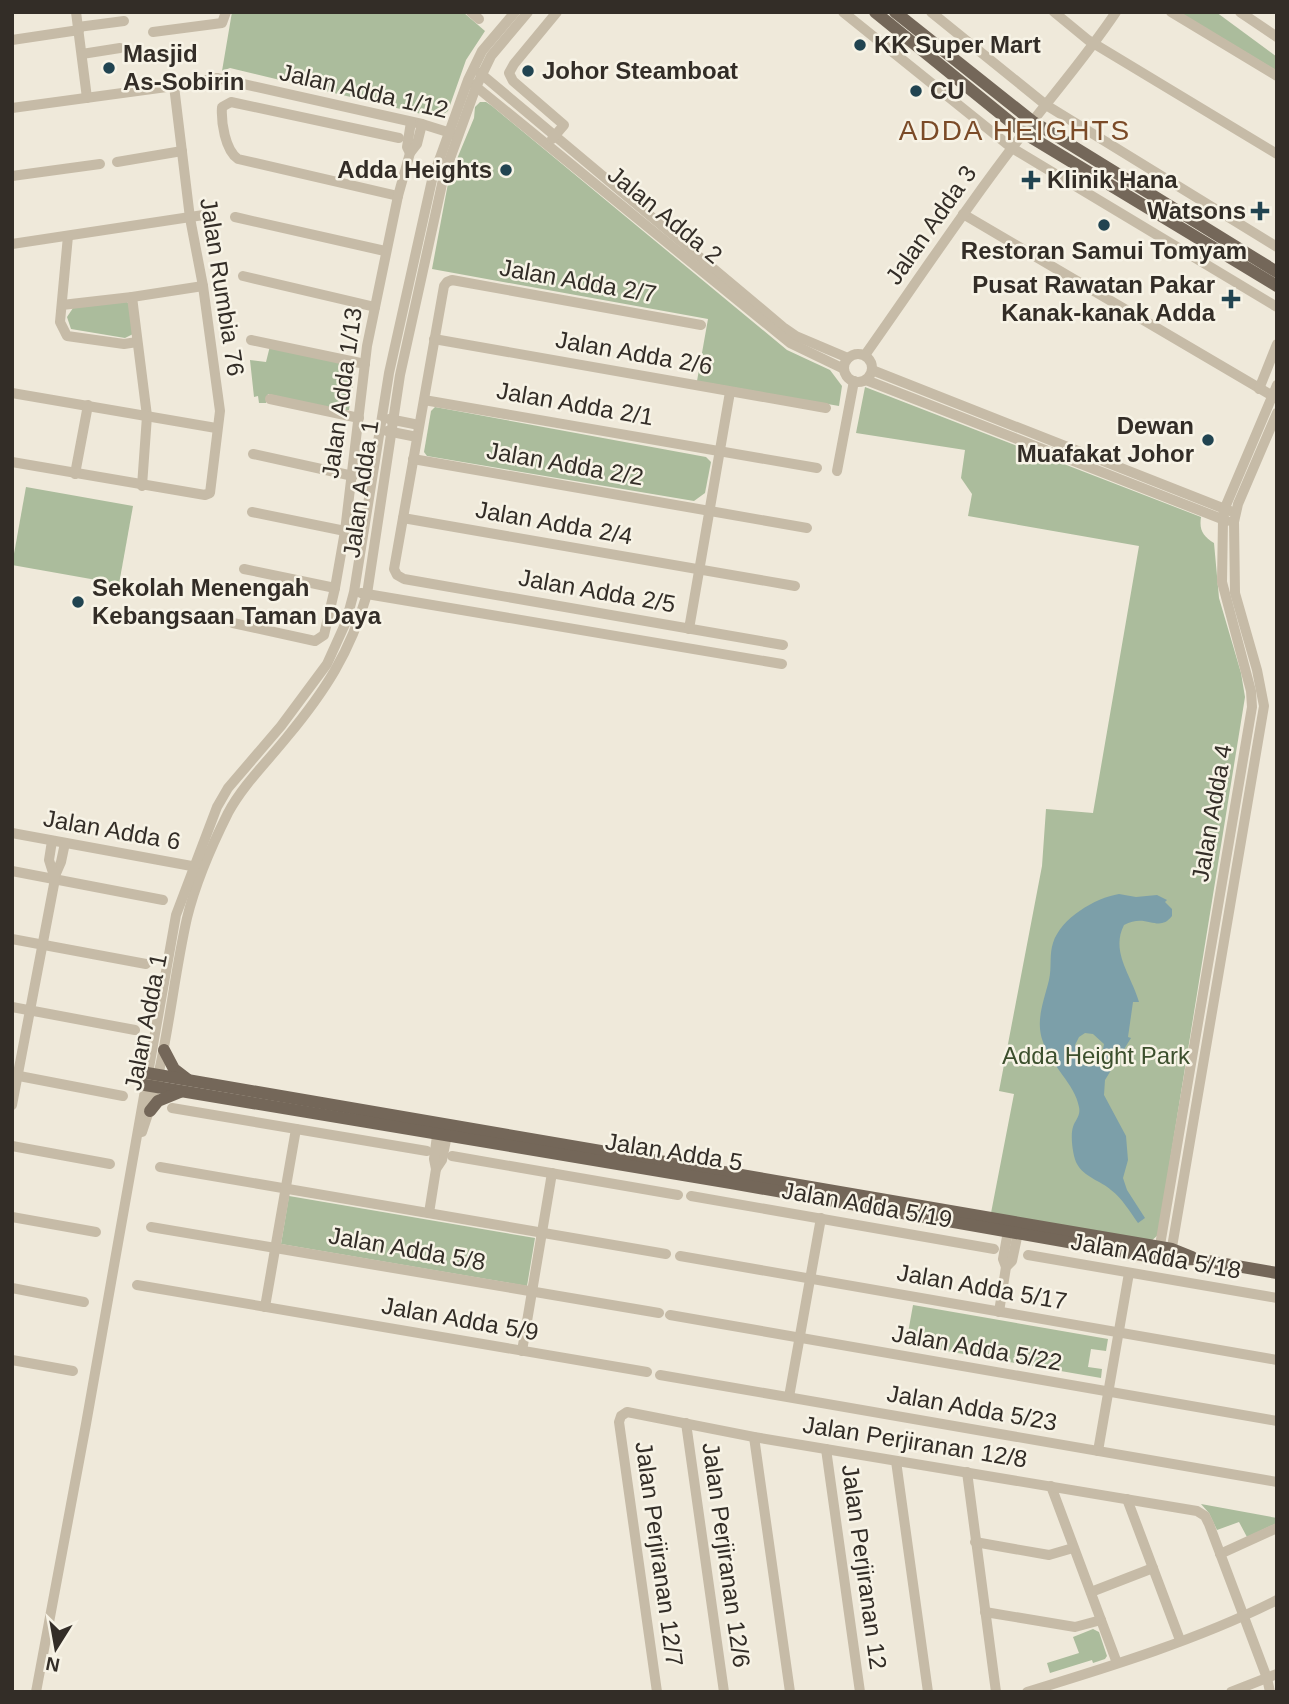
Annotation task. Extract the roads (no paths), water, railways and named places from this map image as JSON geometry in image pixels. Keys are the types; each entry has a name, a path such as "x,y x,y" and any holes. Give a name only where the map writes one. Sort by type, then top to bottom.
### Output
{"main road":[{"path":"875,12 1024,132 1277,286"},
{"path":"895,12 1032,121 1277,272"},
{"path":"150,1111 159,1101 187,1086 164,1050"},
{"name":"Jalan Adda 5","path":"152,1080 1277,1273"}],"street":[{"path":"76,12 87,98"},
{"path":"153,32 222,23 226,12"},
{"name":"Jalan Adda 1","path":"36,1692 135,1152 152,1080 164,1050 188,916 228,814 240,793 336,671 358,626 367,594 386,431 389,373 432,180 448,131 478,71 482,51 515,12"},
{"name":"Jalan Adda 1","path":"478,71 528,12"},
{"path":"547,145 564,124 513,81 509,73 557,12"},
{"path":"844,12 1012,148 1277,307"},
{"path":"931,12 1046,105 1277,247"},
{"path":"1054,12 1095,44 1277,154"},
{"name":"Jalan Adda 3","path":"865,355 963,214 1032,121 1095,44 1116,12"},
{"path":"1171,12 1277,76"},
{"path":"1240,12 1277,37"},
{"path":"12,40 124,21"},
{"path":"82,54 120,48"},
{"name":"Jalan Adda 2","path":"478,71 763,315 790,343 844,369 847,377 854,381"},
{"name":"Jalan Adda 1/12","path":"174,86 217,78 459,135"},
{"name":"Jalan Adda 1","path":"387,419 400,375 441,188 459,135 472,84"},
{"name":"Jalan Adda 2","path":"472,84 763,315 796,336 848,358"},
{"path":"12,108 174,86"},
{"name":"Jalan Rumbia 76","path":"142,486 205,495 210,493 220,411 203,286 190,218 174,86"},
{"path":"398,196 238,159 229,148 222,107 231,102 400,138"},
{"name":"Jalan Adda 1/13","path":"233,623 315,641 321,638 335,588 345,531 374,307 410,153 407,148 416,123"},
{"path":"117,162 182,151"},
{"path":"12,176 100,164"},
{"path":"12,244 210,214"},
{"path":"963,214 1274,398"},
{"path":"235,217 386,251"},
{"path":"68,236 60,322 67,336 124,344 137,342"},
{"path":"243,276 374,307"},
{"name":"Jalan Adda 2/7","path":"434,340 444,286 452,280 701,325"},
{"path":"62,305 203,286"},
{"path":"12,462 142,486 147,416 132,297"},
{"path":"251,340 365,364"},
{"path":"403,518 434,340"},
{"name":"Jalan Adda 2/6","path":"434,340 827,408"},
{"path":"1259,389 1277,344"},
{"path":"844,369 848,358 858,353 865,355 871,361 872,370 866,380"},
{"path":"872,370 1198,499 1229,516"},
{"path":"837,471 854,381 866,380 1229,516"},
{"name":"Jalan Adda 4","path":"1165,1253 1252,707 1251,691 1222,582 1229,516 1233,489 1274,398 1277,385"},
{"path":"689,629 730,392"},
{"path":"12,393 216,428"},
{"path":"270,399 359,418"},
{"name":"Jalan Adda 2/1","path":"424,400 817,468"},
{"path":"75,474 88,405"},
{"name":"Jalan Adda 4","path":"1229,516 1277,413"},
{"path":"387,419 419,425"},
{"path":"386,431 417,437"},
{"name":"Jalan Adda 1","path":"135,1152 150,1111 176,915 193,866 217,807 228,788 281,726 327,664 346,622 386,431"},
{"path":"253,454 353,476"},
{"name":"Jalan Adda 2/2","path":"414,459 807,528"},
{"path":"1198,499 1221,502 1233,489"},
{"path":"252,512 345,531"},
{"name":"Jalan Adda 2/4","path":"403,518 795,586"},
{"name":"Jalan Adda 2/5","path":"403,518 394,569 397,575 404,579 783,645"},
{"path":"244,569 335,588"},
{"path":"354,592 782,664"},
{"name":"Jalan Adda 6","path":"12,833 205,869"},
{"path":"52,841 49,860 55,879"},
{"path":"12,1105 15,1075 55,879 65,843"},
{"path":"12,871 163,900"},
{"path":"12,939 146,964"},
{"path":"12,1007 135,1030"},
{"path":"15,1075 123,1096"},
{"path":"172,1108 427,1151"},
{"path":"137,1285 265,1307 296,1129"},
{"path":"429,1213 436,1169 442,1160 443,1130"},
{"path":"12,1146 110,1164"},
{"path":"452,1156 678,1195"},
{"path":"160,1167 666,1254"},
{"path":"522,1351 552,1173"},
{"name":"Jalan Adda 5/19","path":"691,1196 994,1249"},
{"path":"12,1217 96,1233"},
{"path":"789,1397 821,1218"},
{"path":"999,1311 1006,1266 1012,1261 1014,1226"},
{"name":"Jalan Adda 5/8","path":"151,1227 659,1313"},
{"name":"Jalan Adda 5/18","path":"1028,1255 1277,1298"},
{"name":"Jalan Adda 5/17","path":"680,1256 1277,1360"},
{"path":"1098,1451 1129,1272"},
{"path":"12,1288 85,1302"},
{"name":"Jalan Adda 5/9","path":"265,1307 647,1372"},
{"name":"Jalan Adda 5/22","path":"670,1315 1277,1421"},
{"path":"12,1360 73,1371"},
{"name":"Jalan Adda 5/23","path":"660,1374 1277,1482"},
{"name":"Jalan Perjiranan 12/8","path":"619,1422 621,1416 627,1412 754,1437 1197,1511 1205,1516 1220,1553"},
{"name":"Jalan Perjiranan 12/7","path":"619,1422 657,1692"},
{"name":"Jalan Perjiranan 12/6","path":"686,1423 724,1692"},
{"path":"754,1437 790,1692"},
{"name":"Jalan Perjiranan 12","path":"827,1448 860,1692"},
{"path":"896,1461 928,1692"},
{"path":"967,1472 996,1692"},
{"path":"1051,1486 1117,1663"},
{"path":"1127,1499 1180,1640"},
{"path":"1277,1528 1220,1553 1244,1617 1277,1689"},
{"path":"975,1542 1049,1555 1073,1548"},
{"path":"1091,1592 1153,1568"},
{"path":"1027,1692 1244,1617 1277,1600"},
{"path":"985,1612 1079,1628 1101,1620"},
{"path":"1230,1692 1272,1676"},
{"path":"1270,1692 1272,1676"}],"water":[{"path":"1157,895 1167,900 1165,902 1172,909 1172,916 1167,921 1132,922 1124,925 1120,935 1121,954 1139,1002 1133,1002 1128,1037 1131,1038 1105,1080 1104,1095 1126,1136 1128,1160 1123,1178 1127,1190 1145,1218 1138,1223 1115,1193 1084,1172 1077,1164 1072,1136 1079,1113 1077,1099 1051,1059 1040,1026 1050,975 1052,948 1057,934 1063,925 1080,911 1110,896","holes":["1085,1033 1093,1034 1104,1044 1099,1058 1088,1063 1078,1060 1075,1045 1079,1037"]}],"place":[{"name":"KK Super Mart","path":"860,45"},
{"name":"Masjid As-Sobirin","path":"109,68"},
{"name":"Johor Steamboat","path":"528,71"},
{"name":"CU","path":"916,91"},
{"name":"Adda Heights","path":"506,170"},
{"name":"Klinik Hana","path":"1031,180"},
{"name":"Watsons","path":"1260,211"},
{"name":"Restoran Samui Tomyam","path":"1104,225"},
{"name":"Pusat Rawatan Pakar Kanak-kanak Adda","path":"1231,299"},
{"name":"Dewan Muafakat Johor","path":"1208,440"},
{"name":"Sekolah Menengah Kebangsaan Taman Daya","path":"78,602"}],"district":[{"name":"ADDA HEIGHTS","path":"1015,130"}],"park label":[{"name":"Adda Height Park","path":"1096,1056"}]}
